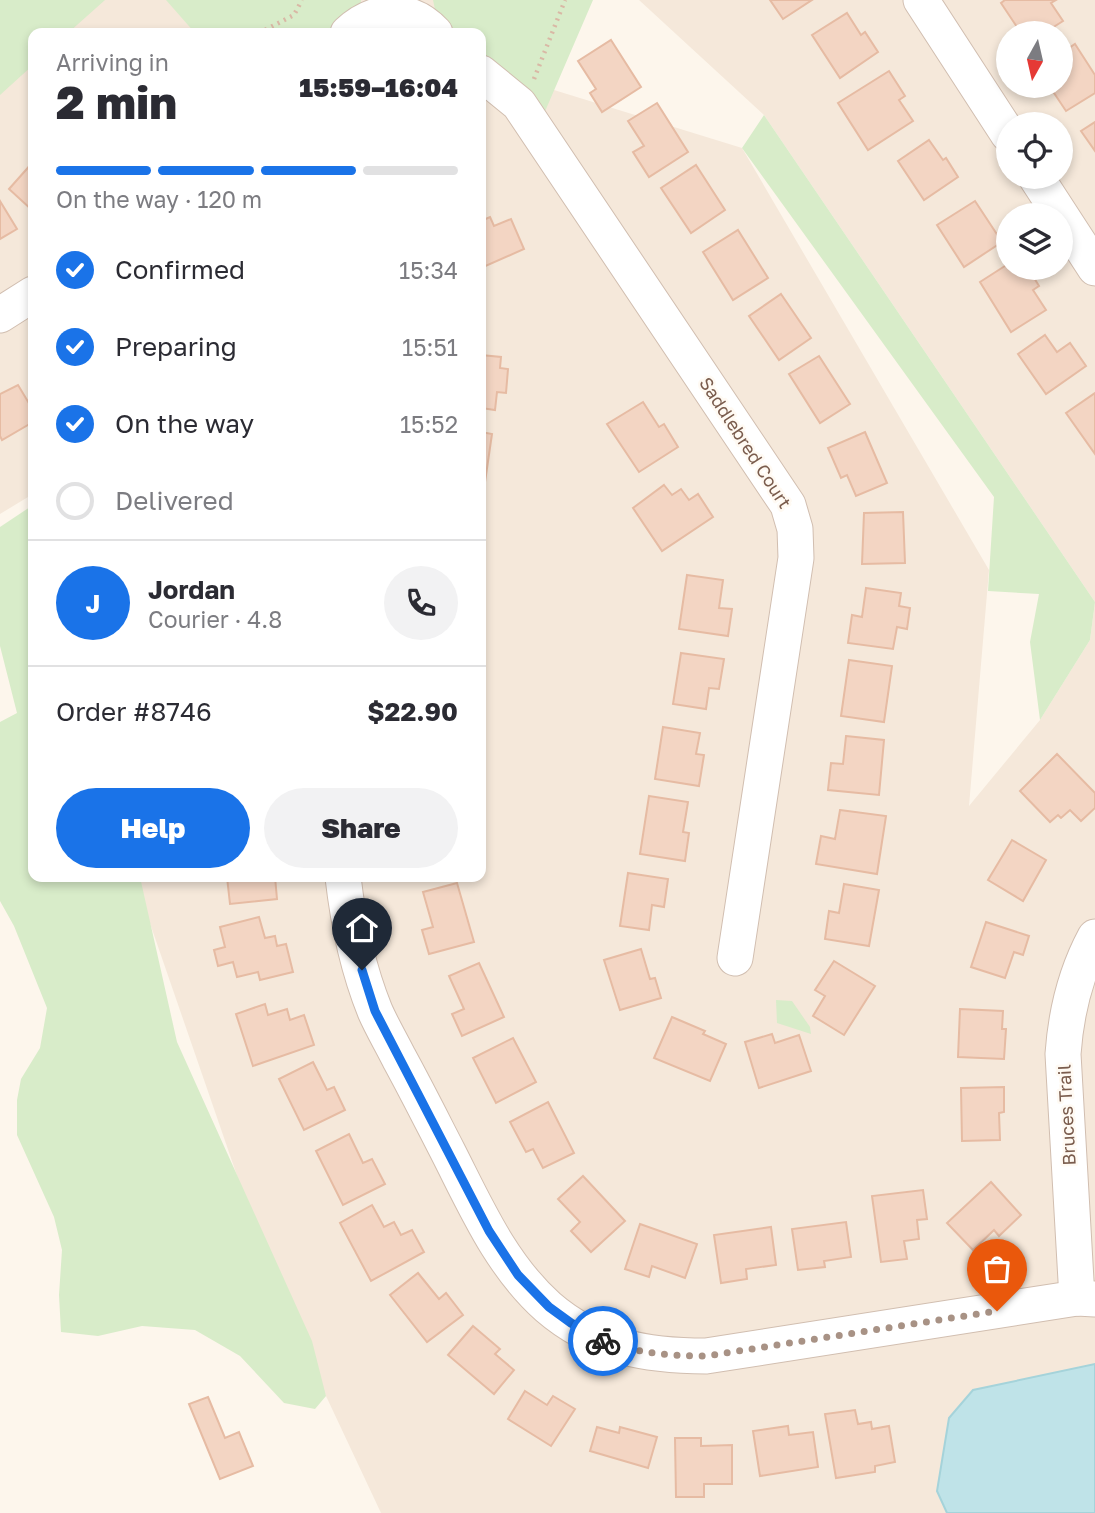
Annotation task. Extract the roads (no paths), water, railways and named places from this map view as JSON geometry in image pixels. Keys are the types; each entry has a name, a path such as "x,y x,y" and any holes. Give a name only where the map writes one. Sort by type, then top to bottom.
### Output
{"street":[{"path":"921,0 996,116"},
{"path":"356,18 399,13 415,16"},
{"name":"Saddlebred Court","path":"486,77 519,104 788,505 795,529 796,558 735,958"},
{"path":"486,103 519,104"},
{"path":"1043,189 1095,268"},
{"path":"0,315 28,297"},
{"path":"344,882 356,950 375,1011 489,1231 518,1275 549,1307 601,1340 631,1351 669,1356 706,1356 1086,1299"},
{"name":"Bruces Trail","path":"1086,1299 1063,1054 1072,993 1082,960 1095,937"}],"water":[{"path":"1095,1364 1095,1513 947,1513 937,1491 949,1418 973,1390"}]}
